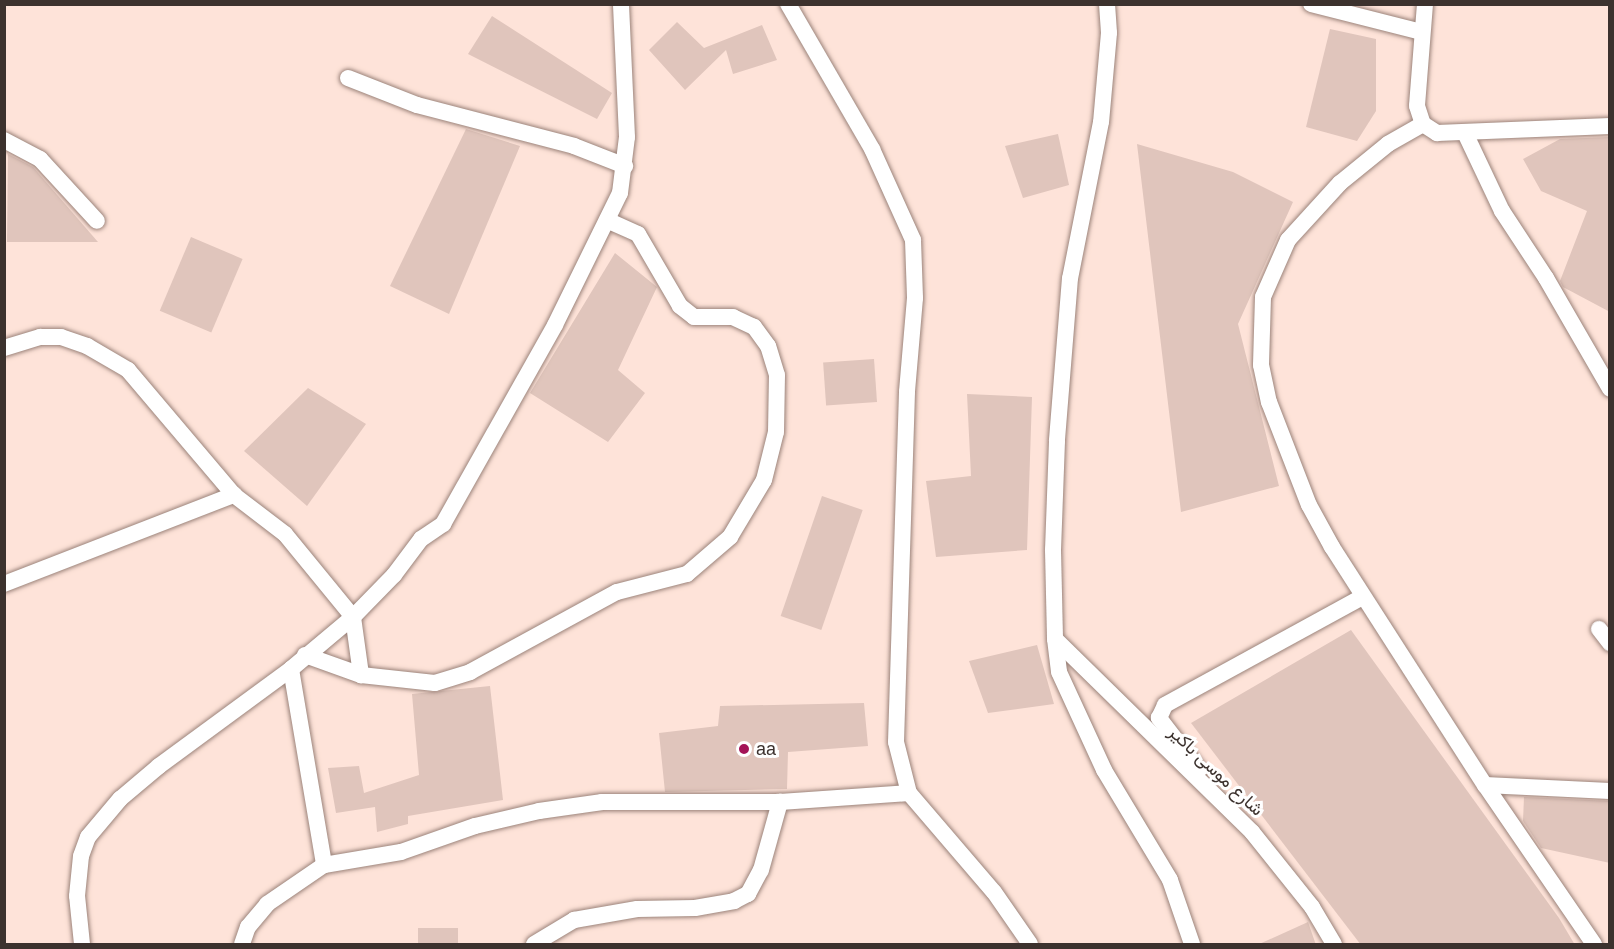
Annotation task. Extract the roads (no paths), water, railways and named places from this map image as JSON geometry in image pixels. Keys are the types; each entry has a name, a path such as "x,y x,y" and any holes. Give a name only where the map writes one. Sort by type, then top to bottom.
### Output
{"street":[{"path":"82,945 77,896 81,856 88,837 120,799 159,766 291,669 305,654 352,617 394,575 421,539 443,524 555,325 620,193 625,166 621,4"},
{"path":"788,4 872,149 913,240 915,298 908,392 896,742 909,793 994,892 1030,945"},
{"path":"1107,4 1109,33 1101,122 1070,278 1057,441 1053,550 1055,639 1059,672 1104,770 1170,880 1192,945"},
{"path":"1311,4 1422,32"},
{"path":"1425,4 1416,86 1417,106 1423,124 1437,134 1466,135 1610,126"},
{"path":"348,78 417,105 574,146 625,166"},
{"path":"1423,124 1388,144 1310,213 1288,240 1263,297 1261,365 1269,402 1309,505 1362,597 1434,702 1485,785 1594,945"},
{"path":"1466,135 1502,211 1546,278 1610,390"},
{"path":"4,140 40,159 97,221"},
{"path":"305,654 361,675 435,683 470,672 617,592 687,574 730,537 764,480 779,416 777,375 768,346 754,327 733,317 694,317 680,306 638,234 606,220"},
{"path":"4,348 40,337 61,337 87,346 128,370 234,495 285,534 352,617 361,675"},
{"path":"4,584 234,495"},
{"path":"1208,789 1197,767 1159,718 1165,705 1362,597"},
{"path":"1599,629 1610,643"},
{"name":"شارع موسى باكير","path":"1055,639 1252,832 1312,907 1334,945"},
{"path":"291,669 324,865"},
{"path":"1485,785 1610,791"},
{"path":"242,945 248,927 267,904 324,865 402,852 475,826 539,812 602,802 780,802 909,793"},
{"path":"534,945 573,920 637,909 695,908 734,901 748,894 761,870 780,802"}],"place":[{"name":"aa","path":"744,749"}]}
